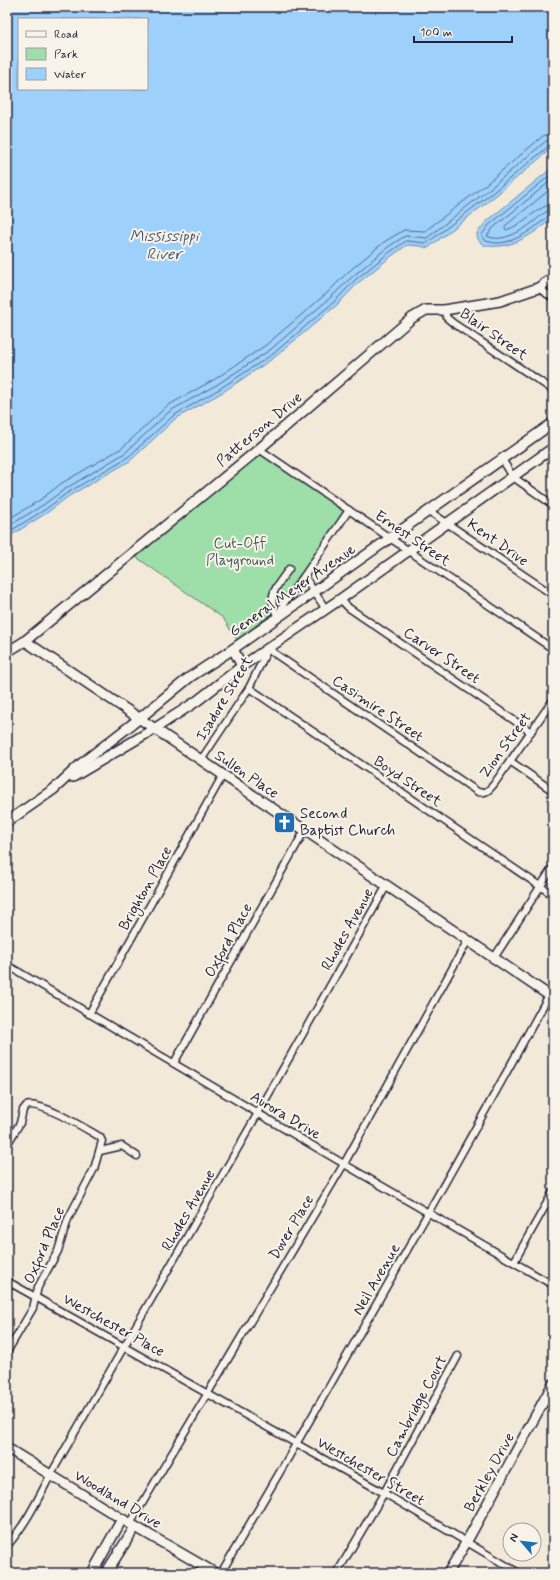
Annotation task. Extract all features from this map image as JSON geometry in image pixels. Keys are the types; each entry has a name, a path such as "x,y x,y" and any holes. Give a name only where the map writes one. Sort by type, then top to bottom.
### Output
{"street":[{"name":"Patterson Drive","path":"7,652 25,641 259,449 402,325 426,310 444,310 500,302 538,288 553,278"},
{"path":"538,288 553,298"},
{"name":"Blair Street","path":"444,310 447,318 453,323 553,390"},
{"name":"General Meyer Avenue","path":"54,789 82,763 190,677 278,617 553,423"},
{"name":"General Meyer Avenue","path":"7,822 54,789 101,759 154,729 197,701 242,666 342,598 407,550 448,523 553,448"},
{"name":"Ernest Street","path":"259,449 553,649"},
{"path":"502,459 513,477 553,504"},
{"path":"278,617 284,603 349,510"},
{"name":"Kent Drive","path":"429,511 553,595"},
{"path":"278,617 273,610 272,598 274,590 289,569"},
{"path":"304,576 326,608"},
{"name":"Carver Street","path":"342,598 344,603 349,608 531,732"},
{"name":"Sullen Place","path":"25,641 551,996"},
{"path":"233,648 242,666"},
{"name":"Isadore Street","path":"201,760 249,688 268,649"},
{"name":"Casimire Street","path":"268,649 473,788"},
{"name":"Boyd Street","path":"249,688 553,896"},
{"name":"Zion Street","path":"473,788 482,793 488,791 553,700"},
{"path":"510,761 553,791"},
{"name":"Brighton Place","path":"89,1014 223,775"},
{"name":"Oxford Place","path":"174,1063 305,830"},
{"path":"494,958 553,867"},
{"name":"Rhodes Avenue","path":"7,1546 29,1516 51,1474 258,1114 387,885"},
{"name":"Dover Place","path":"129,1523 344,1164 468,940"},
{"name":"Aurora Drive","path":"7,966 553,1285"},
{"name":"Neil Avenue","path":"221,1573 297,1444 551,996"},
{"path":"7,1146 20,1123 23,1110 26,1106 33,1104 58,1114 100,1137 102,1141 100,1150 122,1146 137,1156"},
{"name":"Oxford Place","path":"7,1352 33,1308 38,1287 58,1251 68,1219 94,1169 100,1150"},
{"path":"514,1262 553,1192"},
{"name":"Westchester Place","path":"7,1281 208,1393"},
{"name":"Cambridge Court","path":"337,1573 384,1493 458,1356"},
{"name":"Berkley Drive","path":"448,1573 553,1384"},
{"name":"Westchester Street","path":"208,1393 467,1541 519,1573"},
{"name":"Woodland Drive","path":"7,1448 129,1523 215,1573"},
{"path":"92,1573 129,1523"},
{"path":"106,1573 129,1523"}],"green space":[{"name":"Cut-Off Playground","path":"260,452 346,511 278,609 237,640 223,618 136,557"}],"water":[{"name":"Mississippi River","path":"7,7 553,7 553,147 494,197 428,248 407,245 358,283 338,304 275,357 223,392 175,419 130,461 69,496 48,512 7,538"},
{"path":"553,167 553,218 531,234 515,242 497,246 481,244 477,233 486,222"}],"place":[{"name":"Second Baptist Church","path":"285,822"}]}
